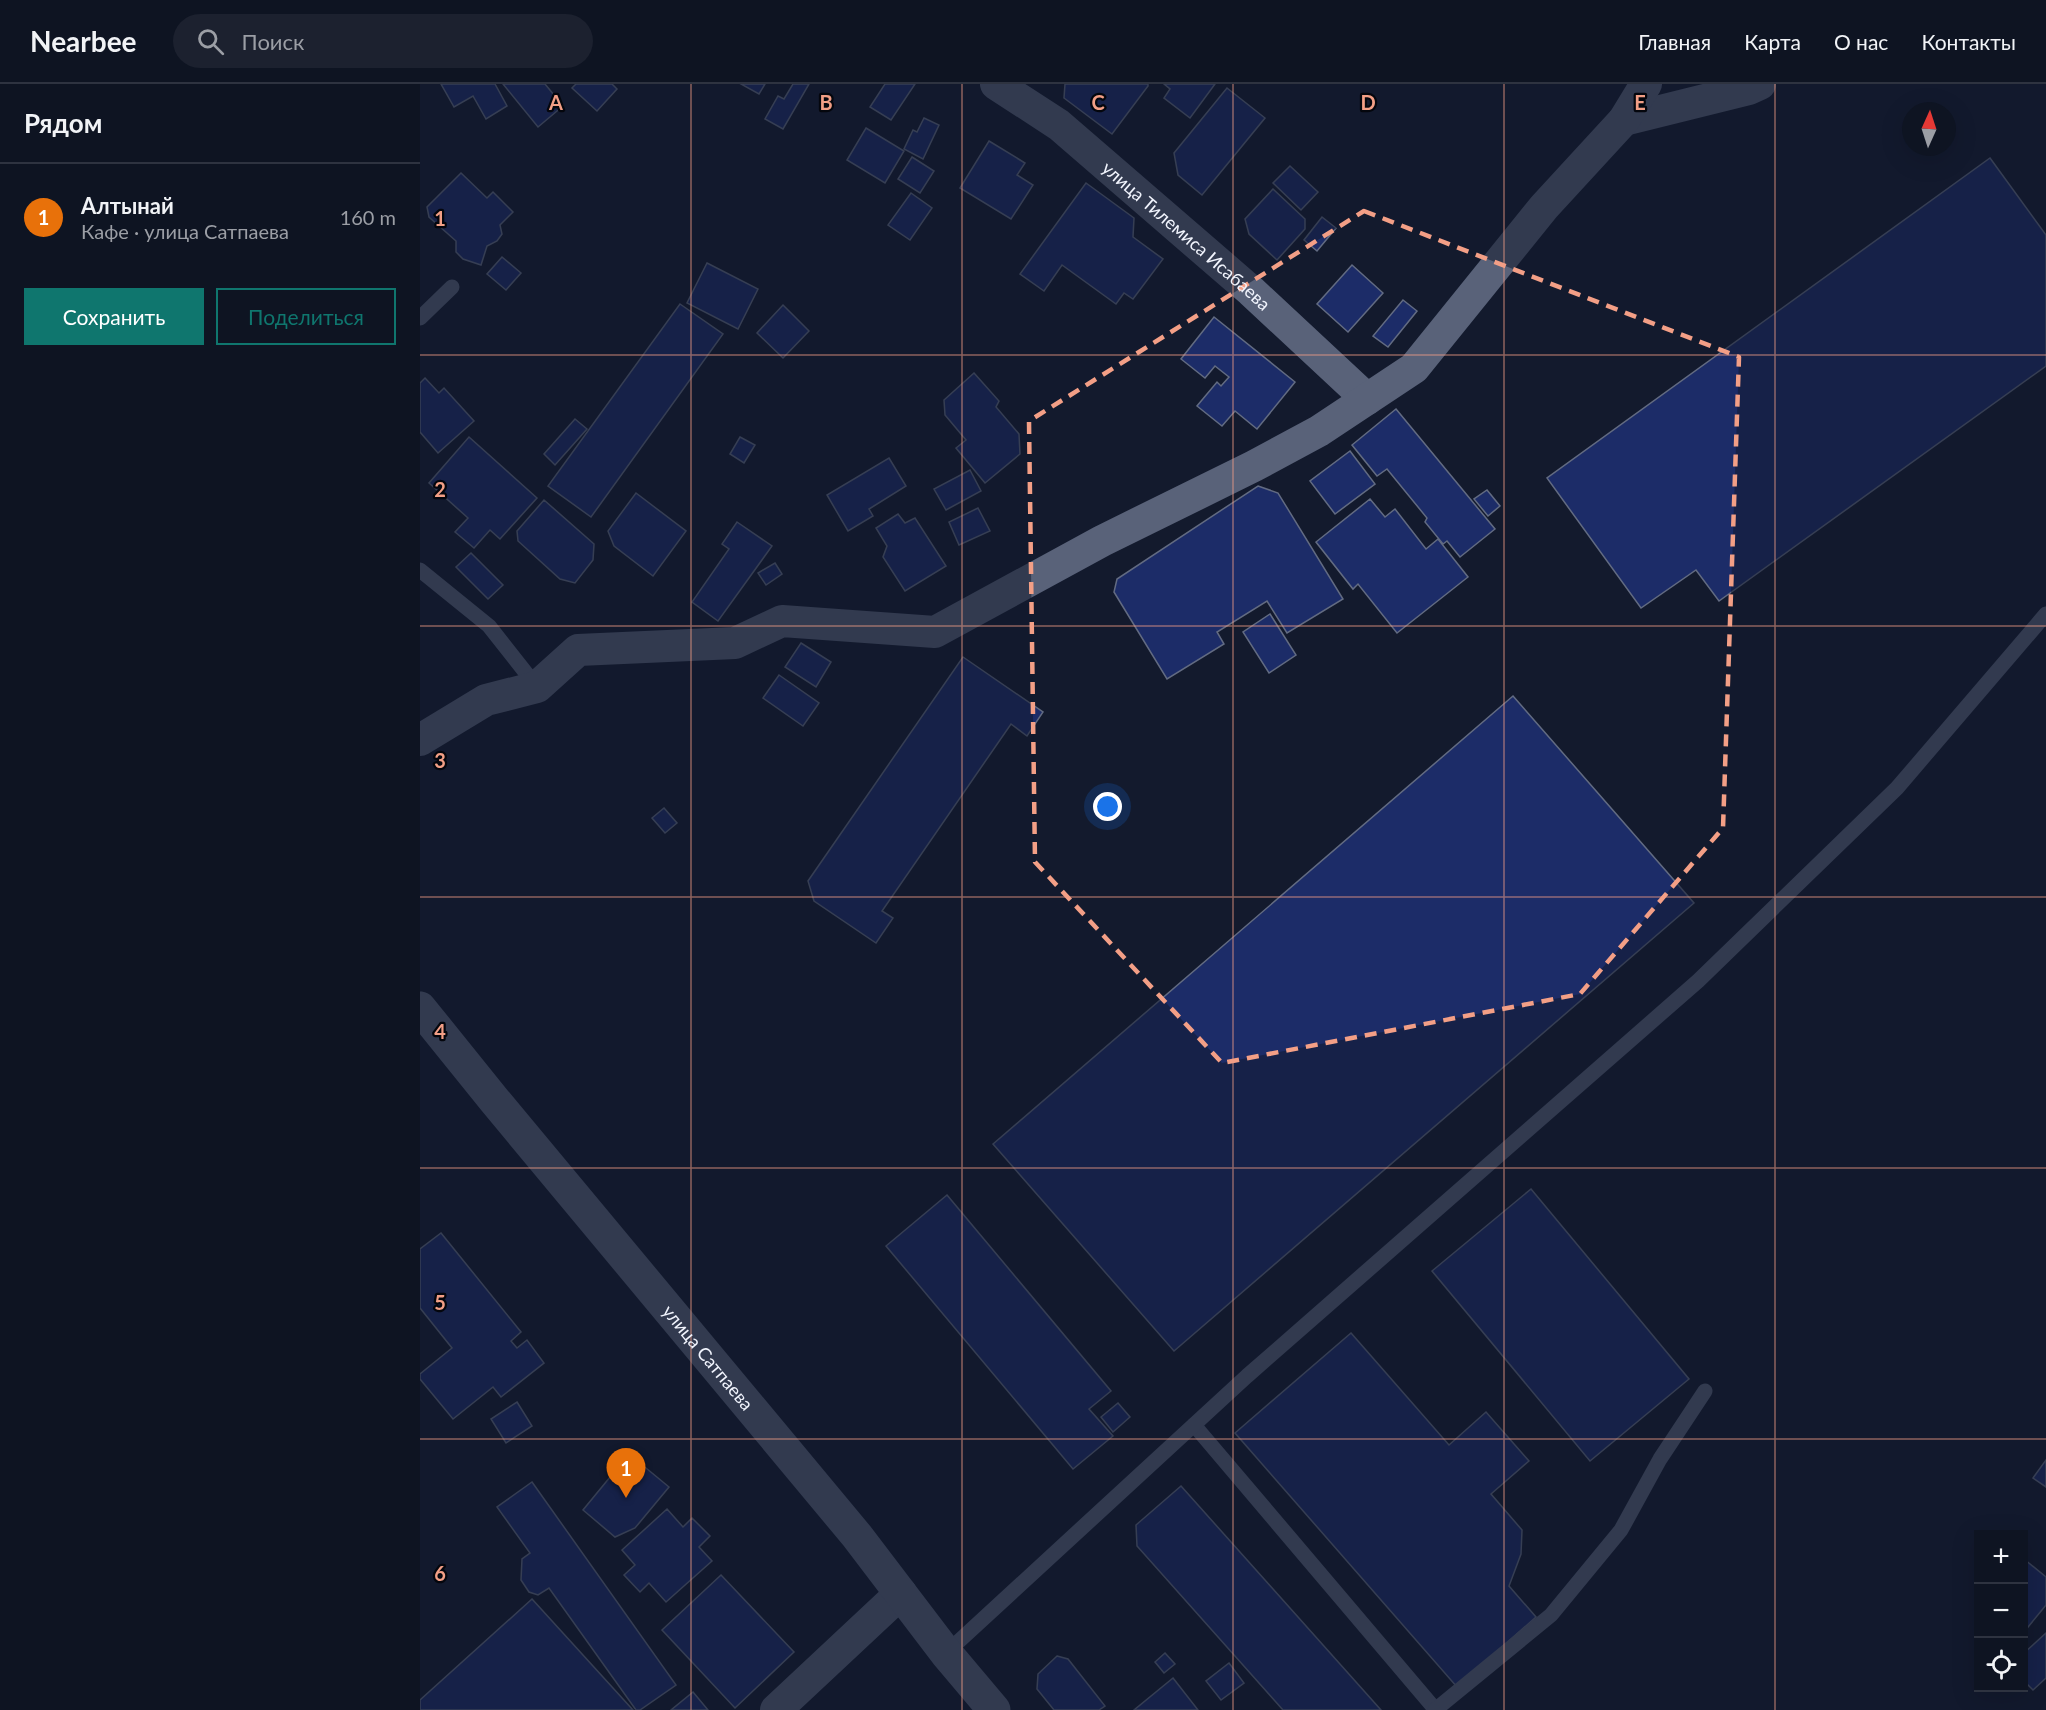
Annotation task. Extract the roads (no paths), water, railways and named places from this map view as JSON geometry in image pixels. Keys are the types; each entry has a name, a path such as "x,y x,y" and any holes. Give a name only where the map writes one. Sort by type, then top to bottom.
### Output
{"street":[{"name":"улица Тилемиса Исабаева","path":"996,84 1059,125 1251,291 1367,399"},
{"path":"420,740 486,700 537,687 578,650 735,643 782,621 935,632 1102,541 1301,441 1414,368 1544,207 1624,120 1646,84"},
{"path":"1624,120 1749,89 1760,84"},
{"name":"улица Сатпаева","path":"420,1008 850,1527 946,1653 994,1710"},
{"path":"776,1710 901,1593"}],"lane":[{"path":"420,318 453,287"},
{"path":"420,570 489,626 537,687"},
{"path":"946,1653 1265,1360 1698,981 1897,788 2046,614"},
{"path":"1194,1425 1435,1709 1551,1615 1621,1530 1660,1459 1705,1391"}],"place":[{"name":"Алтынай","path":"626,1498"}]}
